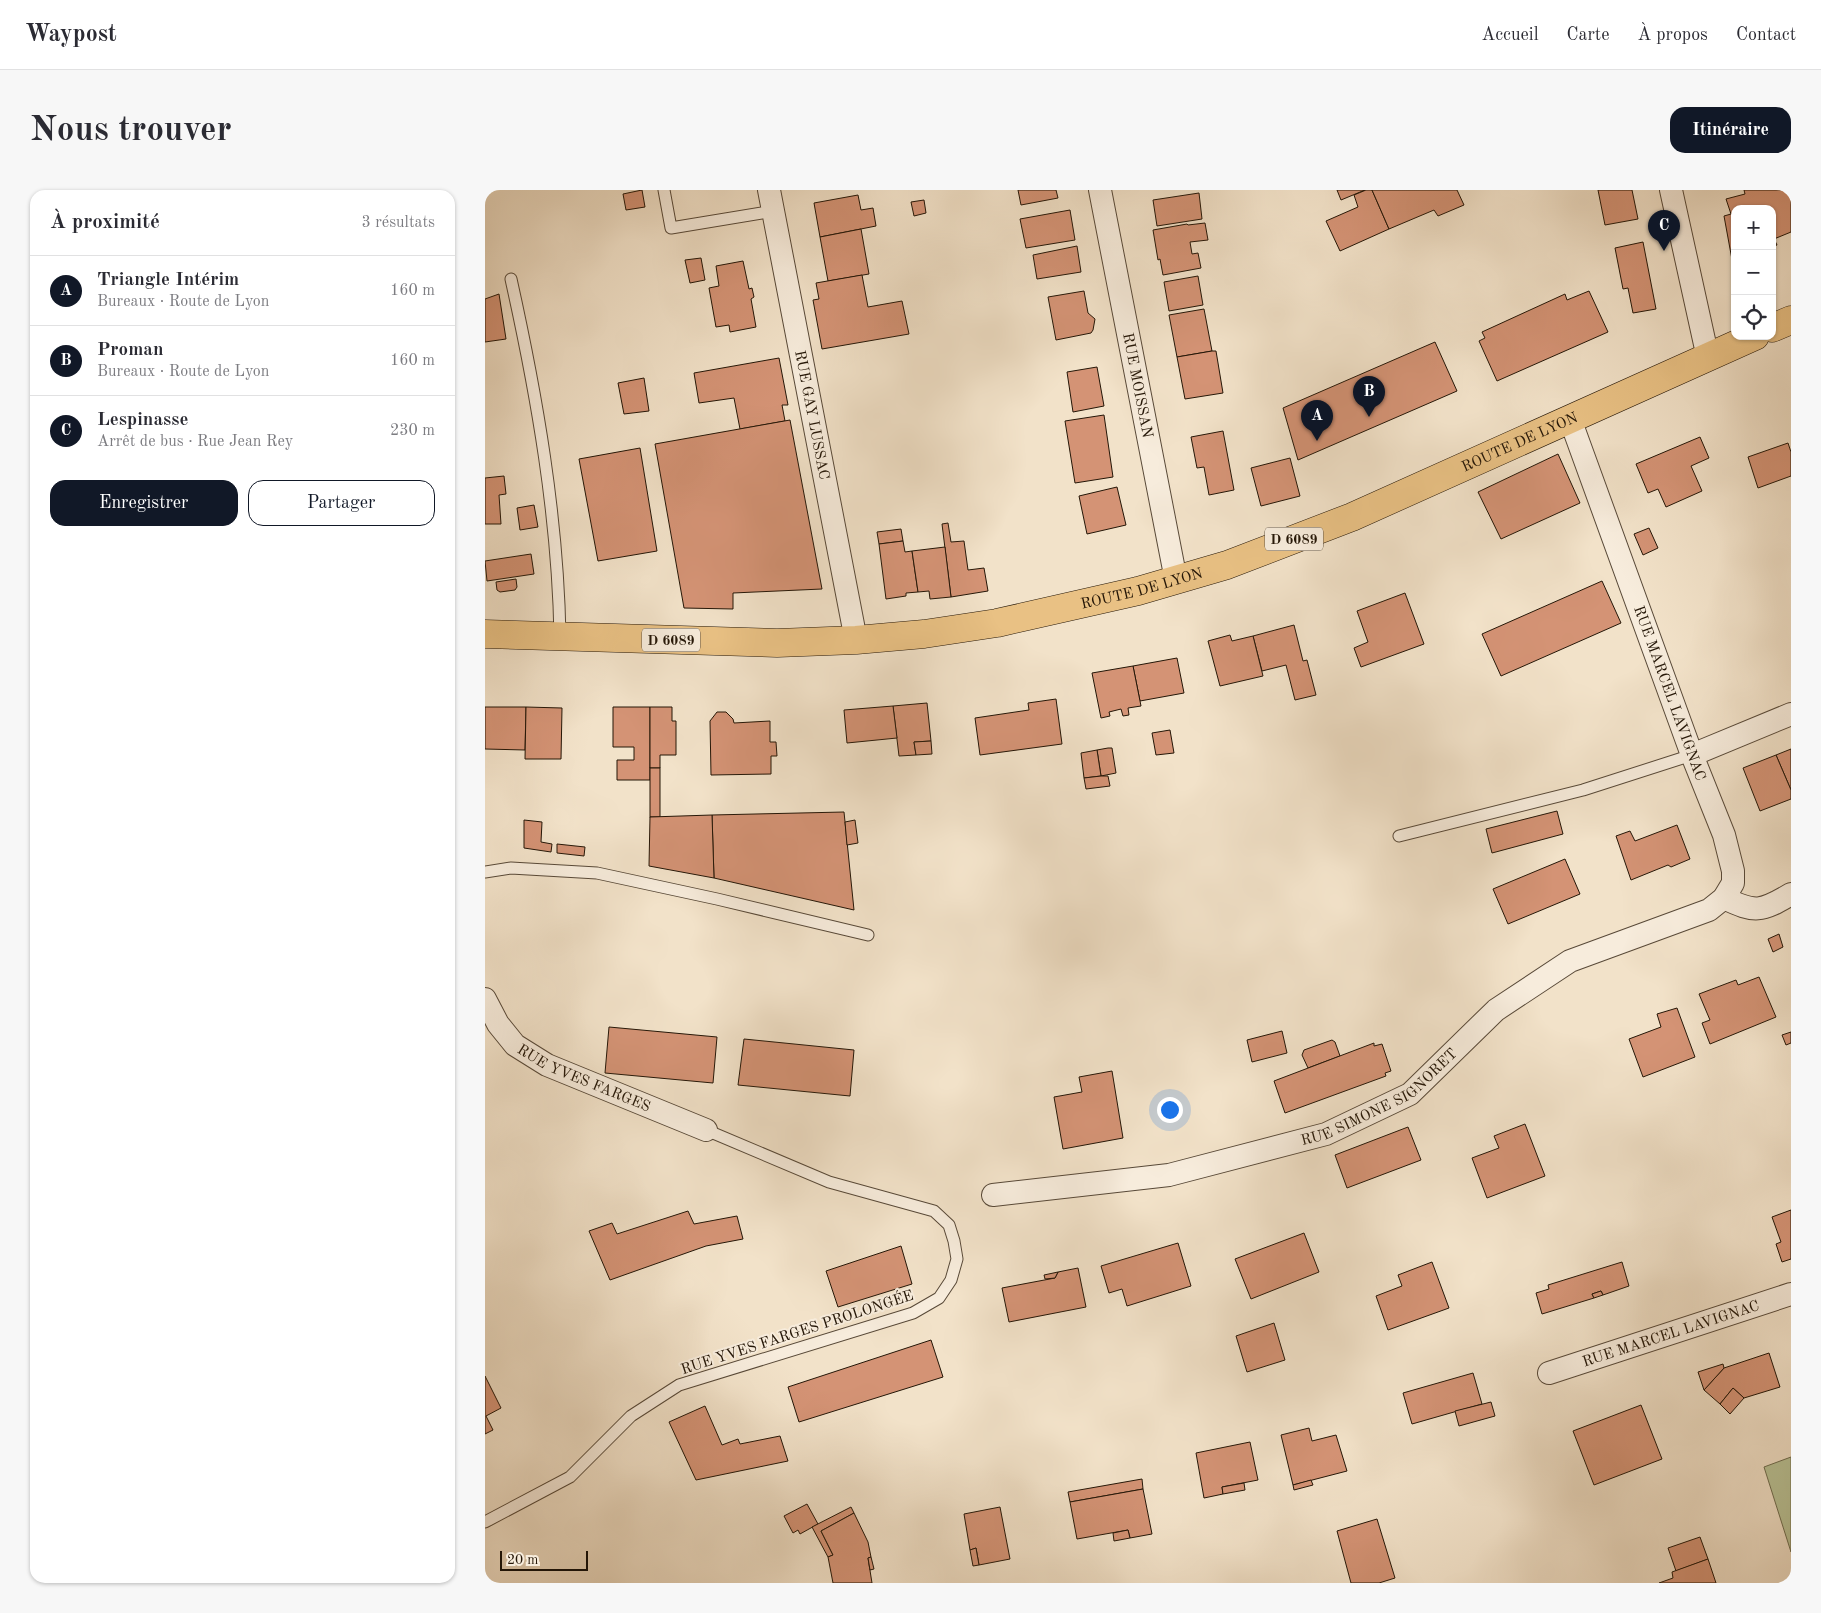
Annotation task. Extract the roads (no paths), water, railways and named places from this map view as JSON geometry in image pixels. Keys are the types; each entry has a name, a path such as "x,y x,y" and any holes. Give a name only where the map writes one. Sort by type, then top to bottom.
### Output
{"main road":[{"path":"1776,326 1791,320"},
{"name":"ROUTE DE LYON","path":"485,634 777,643 856,640 924,634 997,623 1138,591 1227,564 1352,517 1746,340"}],"street":[{"name":"RUE MOISSAN","path":"1099,190 1176,580"},
{"path":"1671,190 1708,358"},
{"name":"RUE GAY LUSSAC","path":"771,201 856,640"},
{"name":"RUE MARCEL LAVIGNAC","path":"1570,419 1692,755 1724,835 1733,871 1733,883 1724,898"},
{"path":"1692,755 1791,714"},
{"path":"1724,898 1745,908 1760,909 1775,904 1791,894"},
{"name":"RUE SIMONE SIGNORET","path":"993,1195 1169,1175 1326,1134 1410,1094 1496,1010 1570,961 1709,910 1724,898"},
{"name":"RUE YVES FARGES","path":"485,998 498,1024 515,1045 547,1065 706,1130"},
{"name":"RUE MARCEL LAVIGNAC","path":"1549,1373 1791,1294"}],"lane":[{"path":"664,190 671,228 771,201"},
{"path":"511,279 530,365 546,474 559,593 560,637"},
{"path":"1399,836 1583,790 1692,755"},
{"path":"485,872 511,868 597,873 868,935"},
{"name":"RUE YVES FARGES PROLONGÉE","path":"485,1522 569,1477 631,1416 679,1385 913,1313 939,1298 951,1280 957,1259 954,1241 949,1225 934,1211 829,1182 706,1130"}],"place":[{"name":"Lespinasse","path":"1664,251"},
{"name":"Proman","path":"1369,417"},
{"name":"Triangle Intérim","path":"1317,441"}]}
